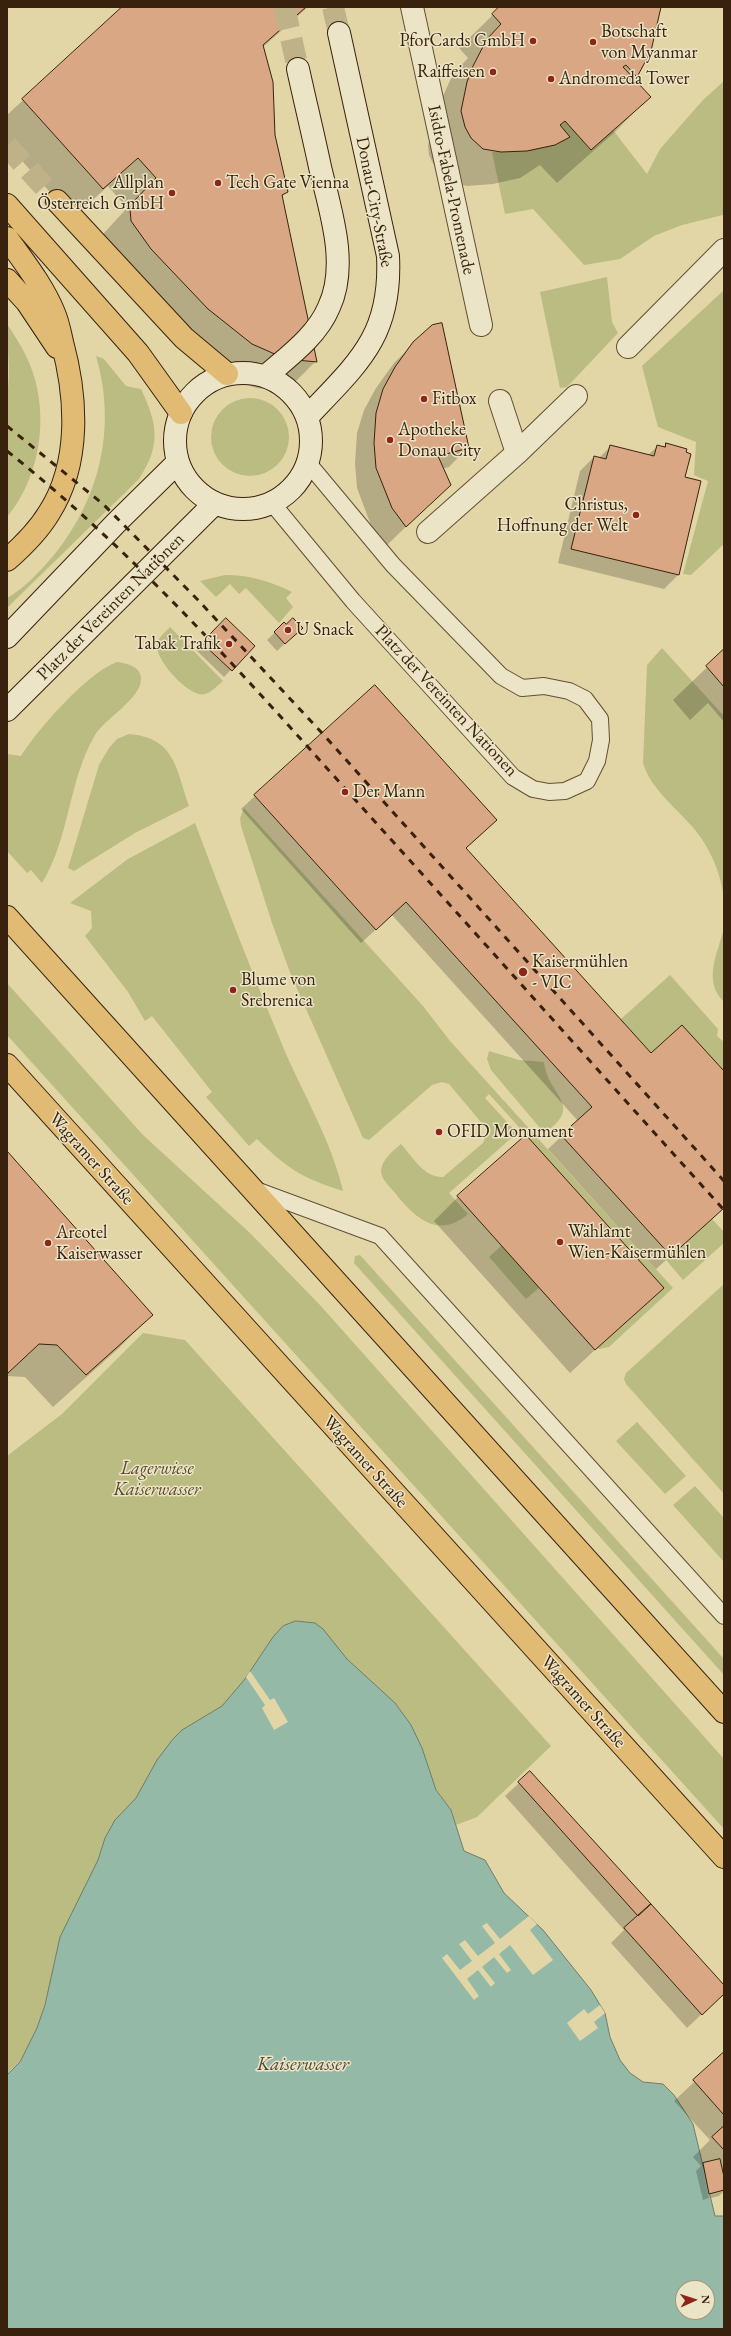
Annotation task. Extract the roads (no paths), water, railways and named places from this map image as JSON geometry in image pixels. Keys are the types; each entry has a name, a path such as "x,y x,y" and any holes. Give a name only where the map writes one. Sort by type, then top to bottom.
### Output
{"main road":[{"name":"Isidro-Fabela-Promenade","path":"412,7 481,325"},
{"name":"Donau-City-Straße","path":"307,417 355,367 369,348 379,328 389,283 388,256 338,33"},
{"path":"266,376 311,335 322,321 330,306 336,281 337,262 333,226 298,69"},
{"path":"57,201 184,338 227,374"},
{"path":"7,205 138,353 181,413"},
{"path":"7,238 29,270 54,313 68,363 74,401 72,440 66,475 50,512 26,543 7,560"},
{"path":"628,347 724,250"},
{"path":"7,280 27,302 68,363"},
{"path":"227,374 266,376 293,393 307,417 312,440 308,463 300,478 284,496 272,503 253,509 238,509 215,503 194,488 178,462 175,435 181,413 200,387 227,374"},
{"path":"428,532 517,453 576,396"},
{"path":"500,401 517,453"},
{"path":"7,637 116,523 178,462"},
{"name":"Platz der Vereinten Nationen","path":"7,710 215,503"},
{"path":"7,917 724,1712"},
{"name":"Wagramer Straße","path":"7,1065 724,1857"}],"lane":[{"name":"Platz der Vereinten Nationen","path":"272,503 353,601 513,777 532,789 549,792 565,791 587,781 597,761 601,740 600,719 585,699 569,691 544,686 522,688 501,676 393,565 308,463"},
{"path":"253,1188 380,1236 724,1616"}],"water":[{"name":"Kaiserwasser","path":"296,1621 315,1623 323,1629 347,1659 395,1703 411,1725 422,1748 436,1790 451,1810 464,1851 485,1860 504,1893 543,1930 591,1990 605,2013 610,2037 620,2060 630,2073 643,2082 663,2084 674,2095 693,2124 715,2216 724,2216 724,2329 7,2329 7,2075 20,2062 37,2028 45,2005 60,1937 98,1860 105,1838 115,1820 136,1798 157,1760 182,1730 222,1706 245,1679 273,1637 283,1626"}],"tunnel":[{"path":"284,7 298,69"},
{"path":"333,7 339,33"},
{"path":"7,146 57,201"}],"railway":[{"path":"7,426 103,504 198,600 322,733 724,1181"},
{"path":"7,451 102,533 147,576 233,665 724,1210"}],"place":[{"name":"PforCards GmbH","path":"533,41"},
{"name":"Botschaft von Myanmar","path":"593,42"},
{"name":"Raiffeisen","path":"493,72"},
{"name":"Andromeda Tower","path":"551,79"},
{"name":"Tech Gate Vienna","path":"218,183"},
{"name":"Allplan Österreich GmbH","path":"172,193"},
{"name":"Fitbox","path":"424,399"},
{"name":"Apotheke Donau City","path":"390,440"},
{"name":"Christus, Hoffnung der Welt","path":"636,515"},
{"name":"U Snack","path":"288,630"},
{"name":"Tabak Trafik","path":"229,644"},
{"name":"Der Mann","path":"345,792"},
{"name":"Kaisermühlen - VIC","path":"523,972"},
{"name":"Blume von Srebrenica","path":"233,990"},
{"name":"OFID Monument","path":"439,1132"},
{"name":"Wählamt Wien-Kaisermühlen","path":"560,1242"},
{"name":"Arcotel Kaiserwasser","path":"48,1243"}],"park label":[{"name":"Lagerwiese Kaiserwasser","path":"157,1479"}]}
